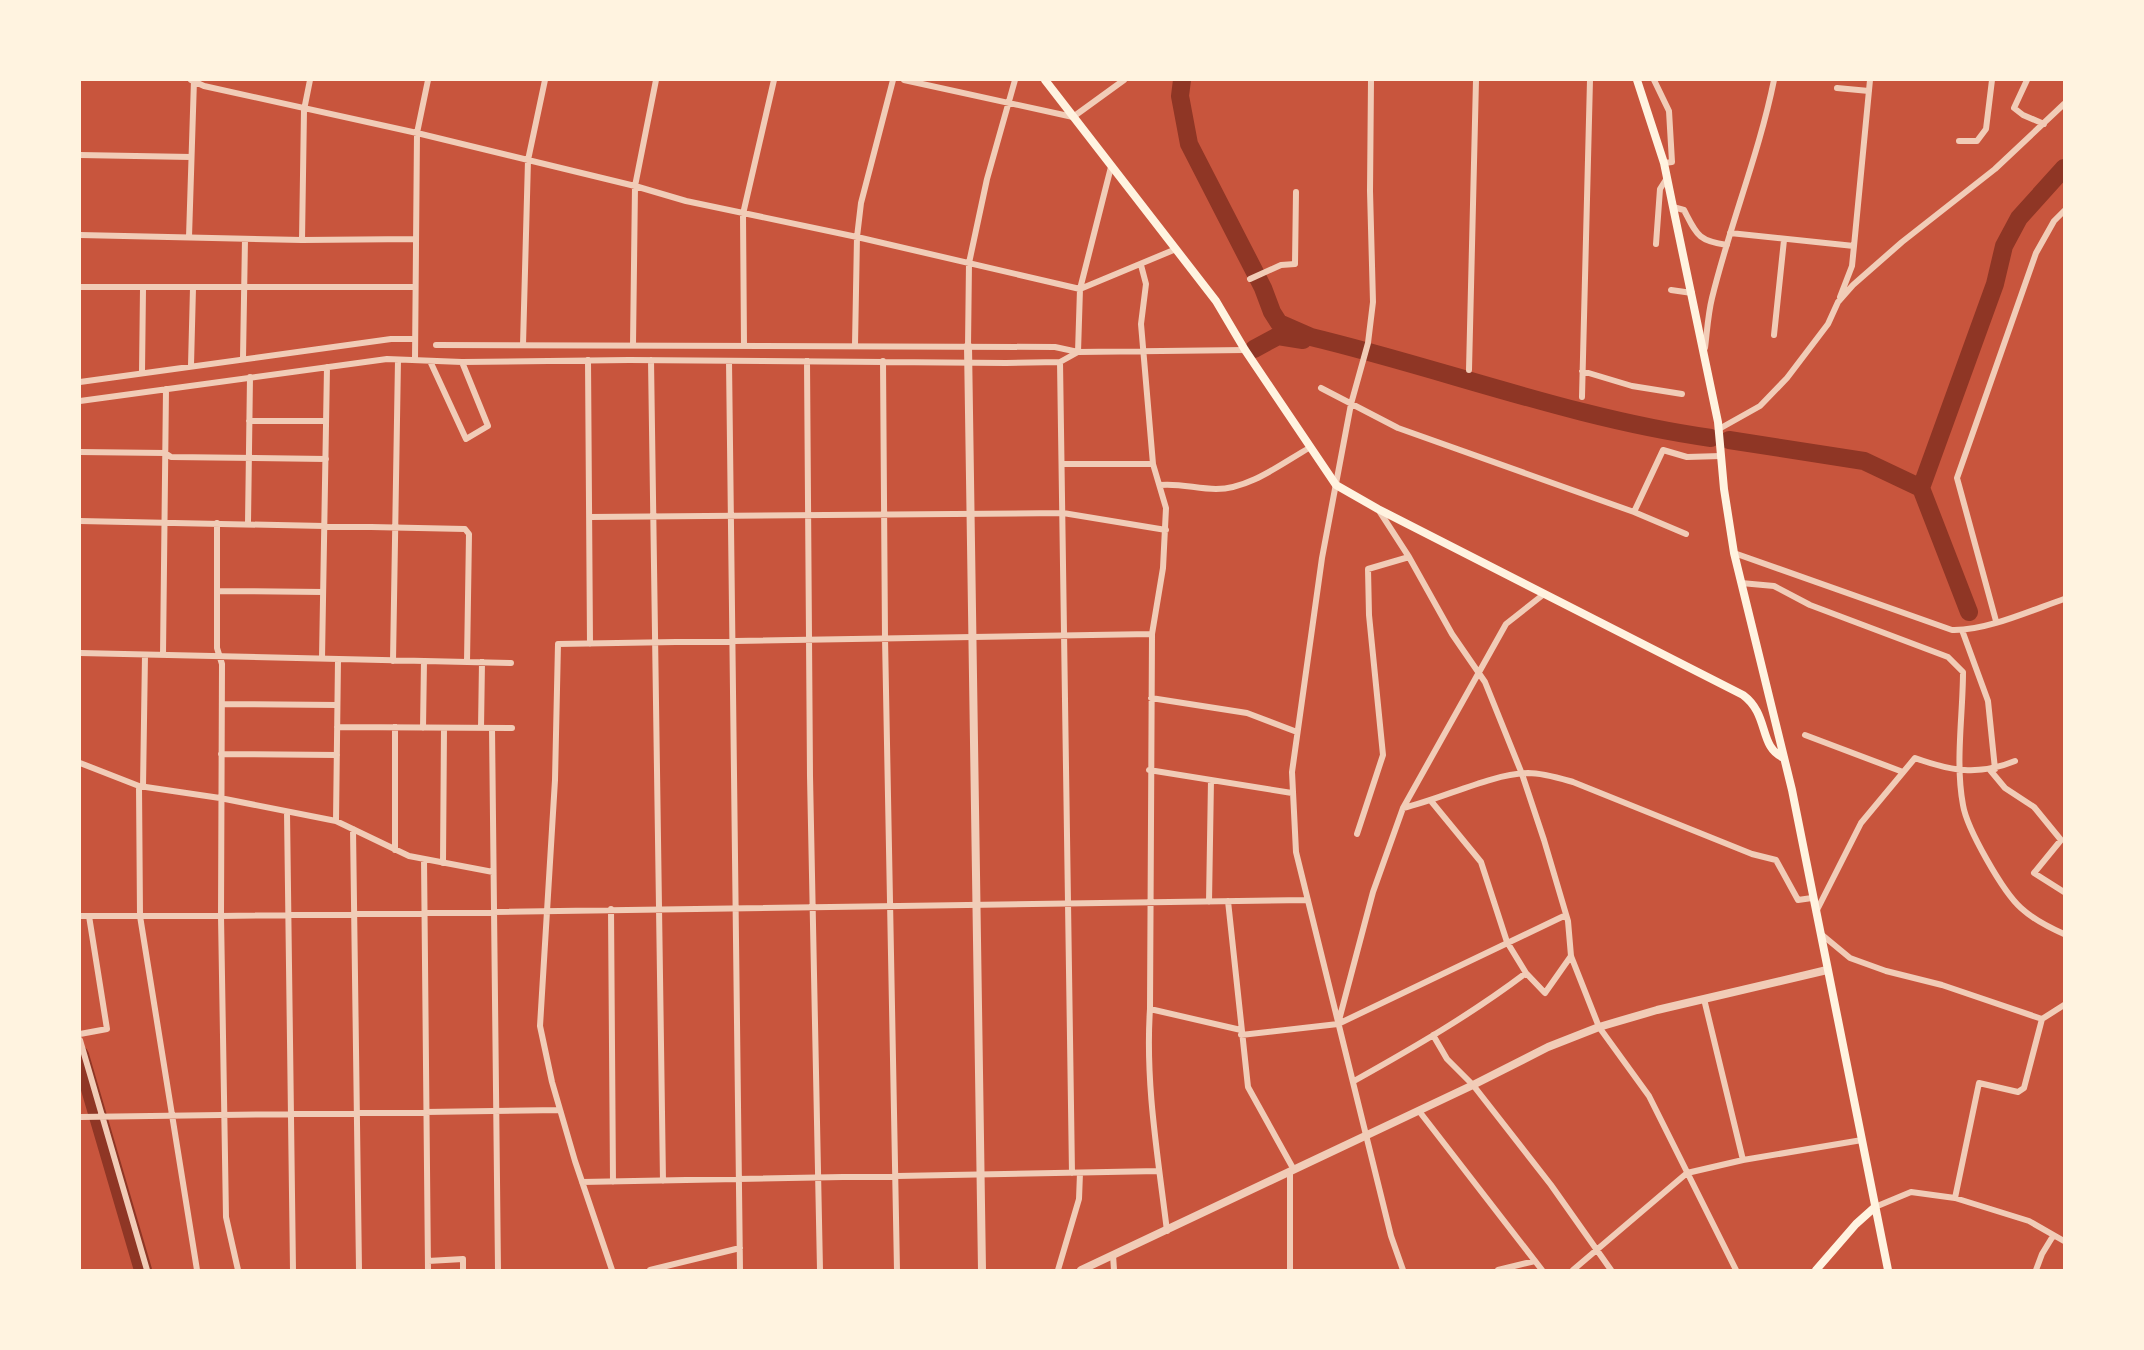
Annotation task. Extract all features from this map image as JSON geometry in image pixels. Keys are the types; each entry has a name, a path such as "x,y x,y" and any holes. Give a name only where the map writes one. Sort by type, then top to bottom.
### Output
{"main road":[{"path":"1045,80 1216,301 1245,350 1336,485 1378,509 1743,695 1760,713 1769,747 1784,758"},
{"path":"1637,80 1664,164 1674,207 1719,429 1734,553 1784,758 1888,1270"},
{"path":"1816,1270 1856,1224 1875,1207"}],"street":[{"path":"189,237 193,80 304,110 417,133 635,186 686,201 857,237 1080,289 1176,249"},
{"path":"302,240 304,110 310,80"},
{"path":"415,360 417,133 428,80"},
{"path":"523,345 528,160 545,80"},
{"path":"633,345 635,186 656,80"},
{"path":"744,345 744,214 774,80"},
{"path":"855,345 857,237 861,203 893,80"},
{"path":"904,80 1073,117 1124,80"},
{"path":"982,1270 968,362 969,263 987,179 1015,80"},
{"path":"1371,80 1370,192 1373,302 1367,344 1351,404 1322,558 1297,732 1292,794 1296,852 1368,1135 1391,1236 1403,1270"},
{"path":"1469,370 1476,80"},
{"path":"1582,397 1590,80"},
{"path":"1654,80 1669,111 1672,162 1664,164"},
{"path":"1704,353 1712,301 1730,233 1766,121 1774,80"},
{"path":"1719,429 1760,406 1787,378 1827,324 1838,302 1852,266 1870,80"},
{"path":"1959,141 1977,141 1986,129 1992,80"},
{"path":"2026,80 2014,108 2023,116 2044,124"},
{"path":"1837,88 1869,91"},
{"path":"1838,302 1902,242 1995,169 2064,104"},
{"path":"80,155 191,157"},
{"path":"1078,352 1080,289 1111,166"},
{"path":"1656,244 1660,189 1667,178"},
{"path":"1252,278 1281,265 1295,264 1296,192"},
{"path":"1674,207 1684,210 1696,234 1707,242 1727,245"},
{"path":"1996,621 1957,478 2036,253 2054,221 2064,211"},
{"path":"1730,233 1854,246"},
{"path":"80,235 302,240 416,239"},
{"path":"243,358 245,239"},
{"path":"1774,335 1784,240"},
{"path":"1141,265 1146,284 1141,324 1153,464 1166,508 1163,568 1152,634 1149,770 1150,1008 1147,1047 1167,1231"},
{"path":"80,286 142,289 414,287"},
{"path":"191,365 193,288"},
{"path":"142,289 142,372"},
{"path":"1671,290 1692,293"},
{"path":"80,382 243,358 391,339 414,339"},
{"path":"436,345 968,346 1055,347 1078,352 1245,350"},
{"path":"80,401 327,367 398,360 462,362 651,360 1060,362 1078,352"},
{"path":"393,661 398,360"},
{"path":"588,360 590,644"},
{"path":"651,360 663,1181"},
{"path":"430,361 466,439 488,426 462,362"},
{"path":"729,361 741,1270"},
{"path":"807,361 807,514 820,1270"},
{"path":"884,361 885,638 897,1270"},
{"path":"1060,362 1072,1173"},
{"path":"322,658 327,367"},
{"path":"1582,371 1632,386 1682,394"},
{"path":"248,523 250,377"},
{"path":"1321,388 1398,429 1634,512 1686,534"},
{"path":"163,655 166,389"},
{"path":"249,421 326,422"},
{"path":"1160,486 1180,483 1216,489 1254,480 1309,448"},
{"path":"1634,512 1663,450 1686,457 1721,456"},
{"path":"80,452 165,453 171,457 326,459"},
{"path":"1062,464 1153,464"},
{"path":"1378,509 1409,557 1452,634 1479,671 1522,774 1566,915 1571,956 1599,1026 1649,1096 1736,1270"},
{"path":"590,517 731,514 1062,513 1166,530"},
{"path":"80,521 325,524 465,529 469,534 467,662"},
{"path":"218,523 217,648 222,664 220,798 226,1217 238,1270"},
{"path":"1734,553 1921,621 1962,630 2064,600"},
{"path":"1357,834 1383,755 1369,615 1368,569 1409,557"},
{"path":"1741,583 1774,586 1810,605 1948,657 1963,672 1960,769 1963,808 1983,853 2019,907 2046,926 2064,934"},
{"path":"217,591 323,592"},
{"path":"1338,1024 1373,892 1403,808 1506,624 1544,594"},
{"path":"1962,630 1988,701 1993,769 2005,788 2034,807 2061,840 2034,873 2064,892"},
{"path":"612,1270 560,1110 540,1026 548,910 558,644 1152,634"},
{"path":"80,654 512,663"},
{"path":"145,655 140,916 197,1270"},
{"path":"336,821 338,660"},
{"path":"423,728 424,661"},
{"path":"481,728 482,662"},
{"path":"1151,698 1247,713 1297,732"},
{"path":"222,704 337,705"},
{"path":"337,727 512,728"},
{"path":"395,727 395,850"},
{"path":"443,863 444,728"},
{"path":"492,728 498,1270"},
{"path":"1805,735 1903,772"},
{"path":"221,754 337,755"},
{"path":"1815,914 1861,823 1915,758 1943,768 1960,769 1993,769 2014,761"},
{"path":"80,764 141,787 220,798 336,821 395,850 424,859 492,872"},
{"path":"1149,770 1292,794"},
{"path":"1403,808 1497,779 1522,774 1544,774 1573,782 1752,854 1776,860 1798,900 1812,898"},
{"path":"1209,902 1211,780"},
{"path":"1431,801 1481,862 1507,942 1526,973 1545,993 1571,956"},
{"path":"287,812 293,1270"},
{"path":"353,830 359,1270"},
{"path":"424,859 428,1270"},
{"path":"80,916 221,916 1308,900"},
{"path":"1228,901 1248,1087 1261,1114 1275,1132 1292,1171 1290,1270"},
{"path":"611,909 613,1182"},
{"path":"1150,1008 1241,1033 1338,1024 1566,915"},
{"path":"80,1034 107,1029 89,916"},
{"path":"1819,933 1850,957 1886,971 1942,985 2042,1019"},
{"path":"1081,1270 1419,1111 1548,1047 1599,1026 1827,970"},
{"path":"1354,1081 1500,993 1526,973"},
{"path":"1704,999 1743,1160"},
{"path":"1956,1198 1979,1083 2018,1092 2024,1088 2042,1019 2064,1005"},
{"path":"1433,1035 1448,1059 1473,1085 1611,1270"},
{"path":"80,1040 99,1117 147,1270"},
{"path":"80,1118 560,1110"},
{"path":"1419,1111 1542,1270"},
{"path":"1573,1270 1687,1173 1743,1160 1862,1140"},
{"path":"582,1182 1159,1171"},
{"path":"1058,1270 1079,1199 1080,1173"},
{"path":"1875,1207 1911,1192 1956,1198 2029,1221 2054,1236 2064,1238"},
{"path":"2036,1270 2042,1254 2054,1236"},
{"path":"650,1270 740,1248"},
{"path":"1113,1255 1113,1270"},
{"path":"428,1261 463,1259 463,1270"},
{"path":"1498,1270 1535,1261"}],"waterway":[{"path":"1182,80 1180,96 1189,144 1279,323 1311,337 1560,406 1660,430 1711,438"},
{"path":"1969,612 1921,488 1995,284 2004,246 2019,218 2064,168"},
{"path":"1254,349 1278,336 1303,340"},
{"path":"1729,440 1864,461 1921,488"},
{"path":"80,1055 143,1270"}]}
